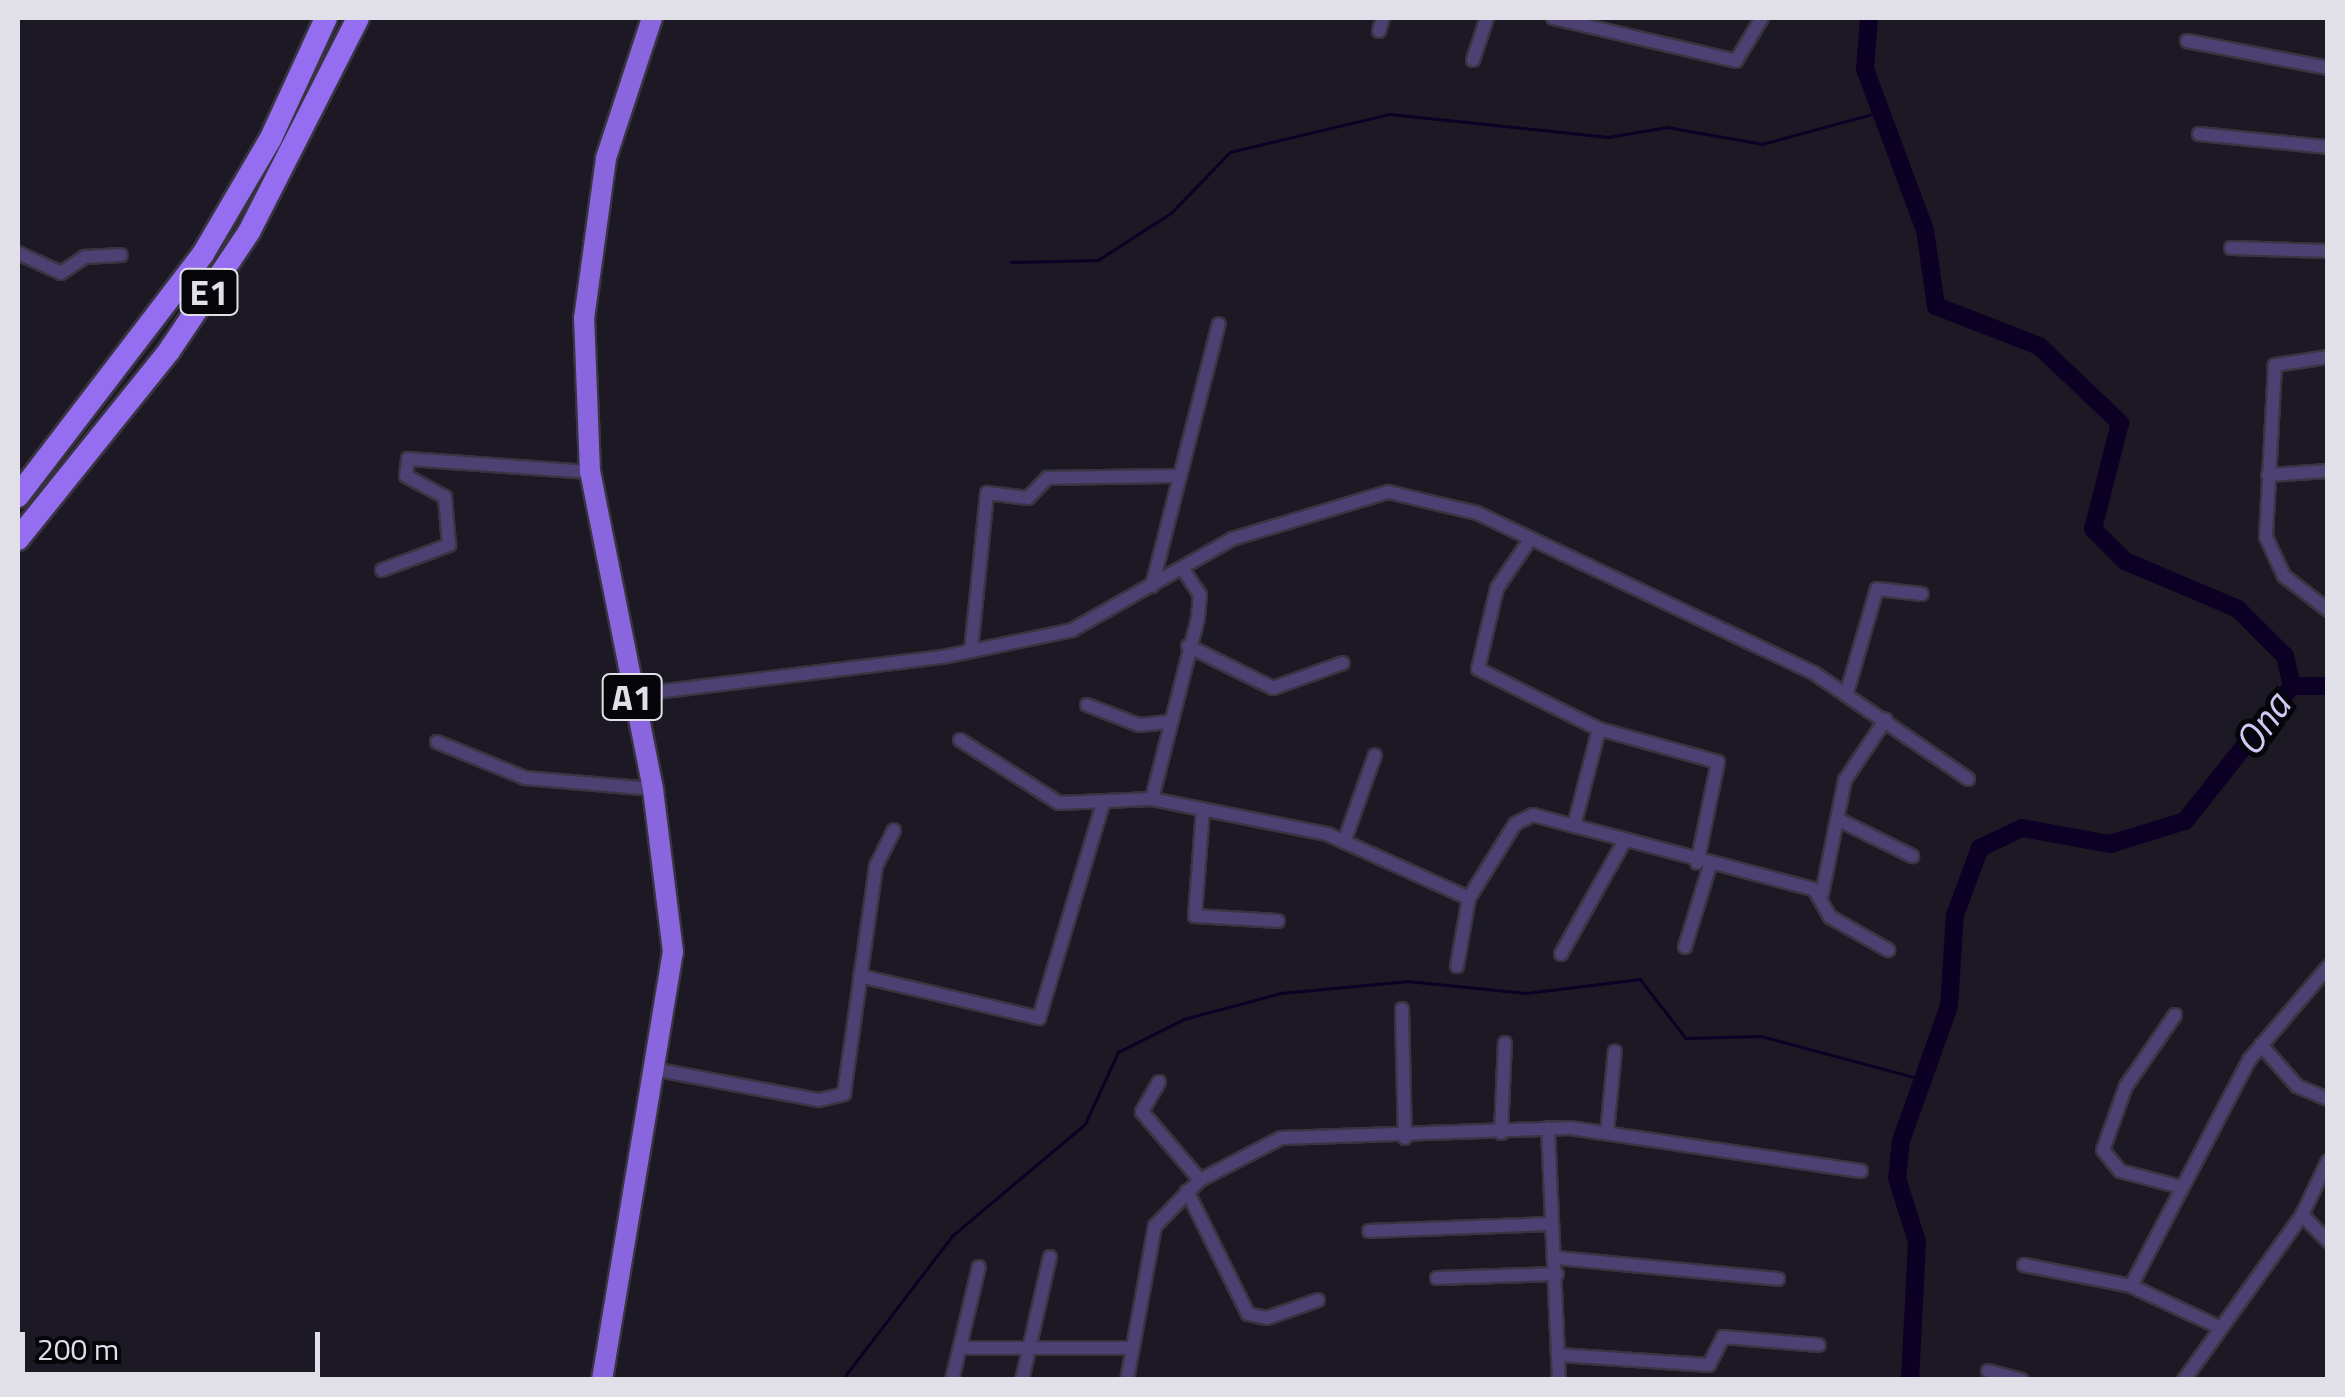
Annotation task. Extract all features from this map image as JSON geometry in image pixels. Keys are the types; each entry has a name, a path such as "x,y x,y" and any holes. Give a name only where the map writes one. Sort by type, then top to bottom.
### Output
{"highway":[{"name":"E1","path":"18,496 203,254 270,140 326,18"},
{"name":"E1","path":"18,539 169,352 249,232 358,18"},
{"name":"A1","path":"602,1380 658,1070 673,952 653,789 590,472 583,361 592,230 620,102 652,18"}],"street":[{"path":"1472,60 1486,18"},
{"path":"1553,18 1595,22 1736,61 1762,18"},
{"path":"2187,42 2328,68"},
{"path":"2199,134 2328,148"},
{"path":"2231,248 2328,251"},
{"path":"18,253 61,273 85,257 121,255"},
{"path":"1152,586 1177,476 1219,324"},
{"path":"2328,356 2275,365 2268,474 2274,559 2328,610"},
{"path":"382,570 450,545 445,497 406,476 408,459 590,472"},
{"path":"2268,474 2328,472"},
{"path":"970,651 988,494 1028,498 1047,478 1177,476"},
{"path":"632,695 970,651 1072,630 1182,568 1312,510 1388,492 1478,513 1847,692 1968,780"},
{"path":"1529,540 1497,588 1478,668 1599,728 1718,762 1704,864 1685,947"},
{"path":"1152,798 1200,595 1182,568"},
{"path":"1847,692 1877,589 1922,594"},
{"path":"1188,646 1273,688 1342,663"},
{"path":"1087,705 1140,726 1168,722"},
{"path":"1886,719 1850,769 1822,894 1830,916 1888,950"},
{"path":"1574,826 1599,728"},
{"path":"960,740 1060,803 1102,806 1152,798 1204,809 1344,842 1469,898"},
{"path":"437,742 524,778 653,789"},
{"path":"1344,842 1375,756"},
{"path":"860,976 1040,1018 1102,806"},
{"path":"1204,809 1195,916 1278,921"},
{"path":"1457,966 1469,898 1515,824 1533,815 1822,894"},
{"path":"1837,819 1912,856"},
{"path":"658,1070 819,1100 844,1094 876,866 894,830"},
{"path":"1561,954 1625,840"},
{"path":"2131,1286 2261,1045 2328,966"},
{"path":"1402,1009 1404,1138"},
{"path":"2175,1015 2126,1086 2104,1150 2120,1171 2181,1187"},
{"path":"1502,1133 1505,1044"},
{"path":"2261,1045 2297,1086 2328,1099"},
{"path":"1606,1132 1615,1051"},
{"path":"1159,1082 1142,1112 1200,1180"},
{"path":"1548,1128 1560,1380"},
{"path":"1127,1380 1145,1254 1166,1208 1200,1180 1280,1138 1404,1138 1548,1128 1606,1132 1861,1171"},
{"path":"2184,1380 2302,1215 2328,1161"},
{"path":"1187,1191 1248,1314 1267,1318 1318,1300"},
{"path":"2302,1215 2328,1241"},
{"path":"1369,1232 1551,1224"},
{"path":"1022,1380 1050,1258"},
{"path":"1556,1258 1778,1279"},
{"path":"2024,1264 2131,1286 2221,1328"},
{"path":"952,1380 980,1267"},
{"path":"1437,1278 1557,1274"},
{"path":"1558,1355 1703,1366 1722,1337 1819,1346"},
{"path":"963,1348 1028,1353 1130,1348"},
{"path":"1988,1371 2022,1380"}],"waterway":[{"name":"Ona","path":"1869,18 1865,69 1925,230 1936,306 2039,346 2120,423 2093,529 2125,561 2238,609 2285,656 2292,686 2185,821 2110,844 2022,828 1980,848 1955,915 1949,1006 1901,1141 1897,1178 1917,1242 1910,1380"},
{"path":"1011,262 1098,260 1171,213 1230,152 1390,114 1608,137 1667,127 1762,144 1880,112"},
{"path":"2292,686 2328,686"},
{"path":"842,1380 952,1236 1085,1124 1118,1052 1184,1019 1281,993 1408,981 1526,993 1640,979 1686,1038 1761,1036 1922,1079"}]}
